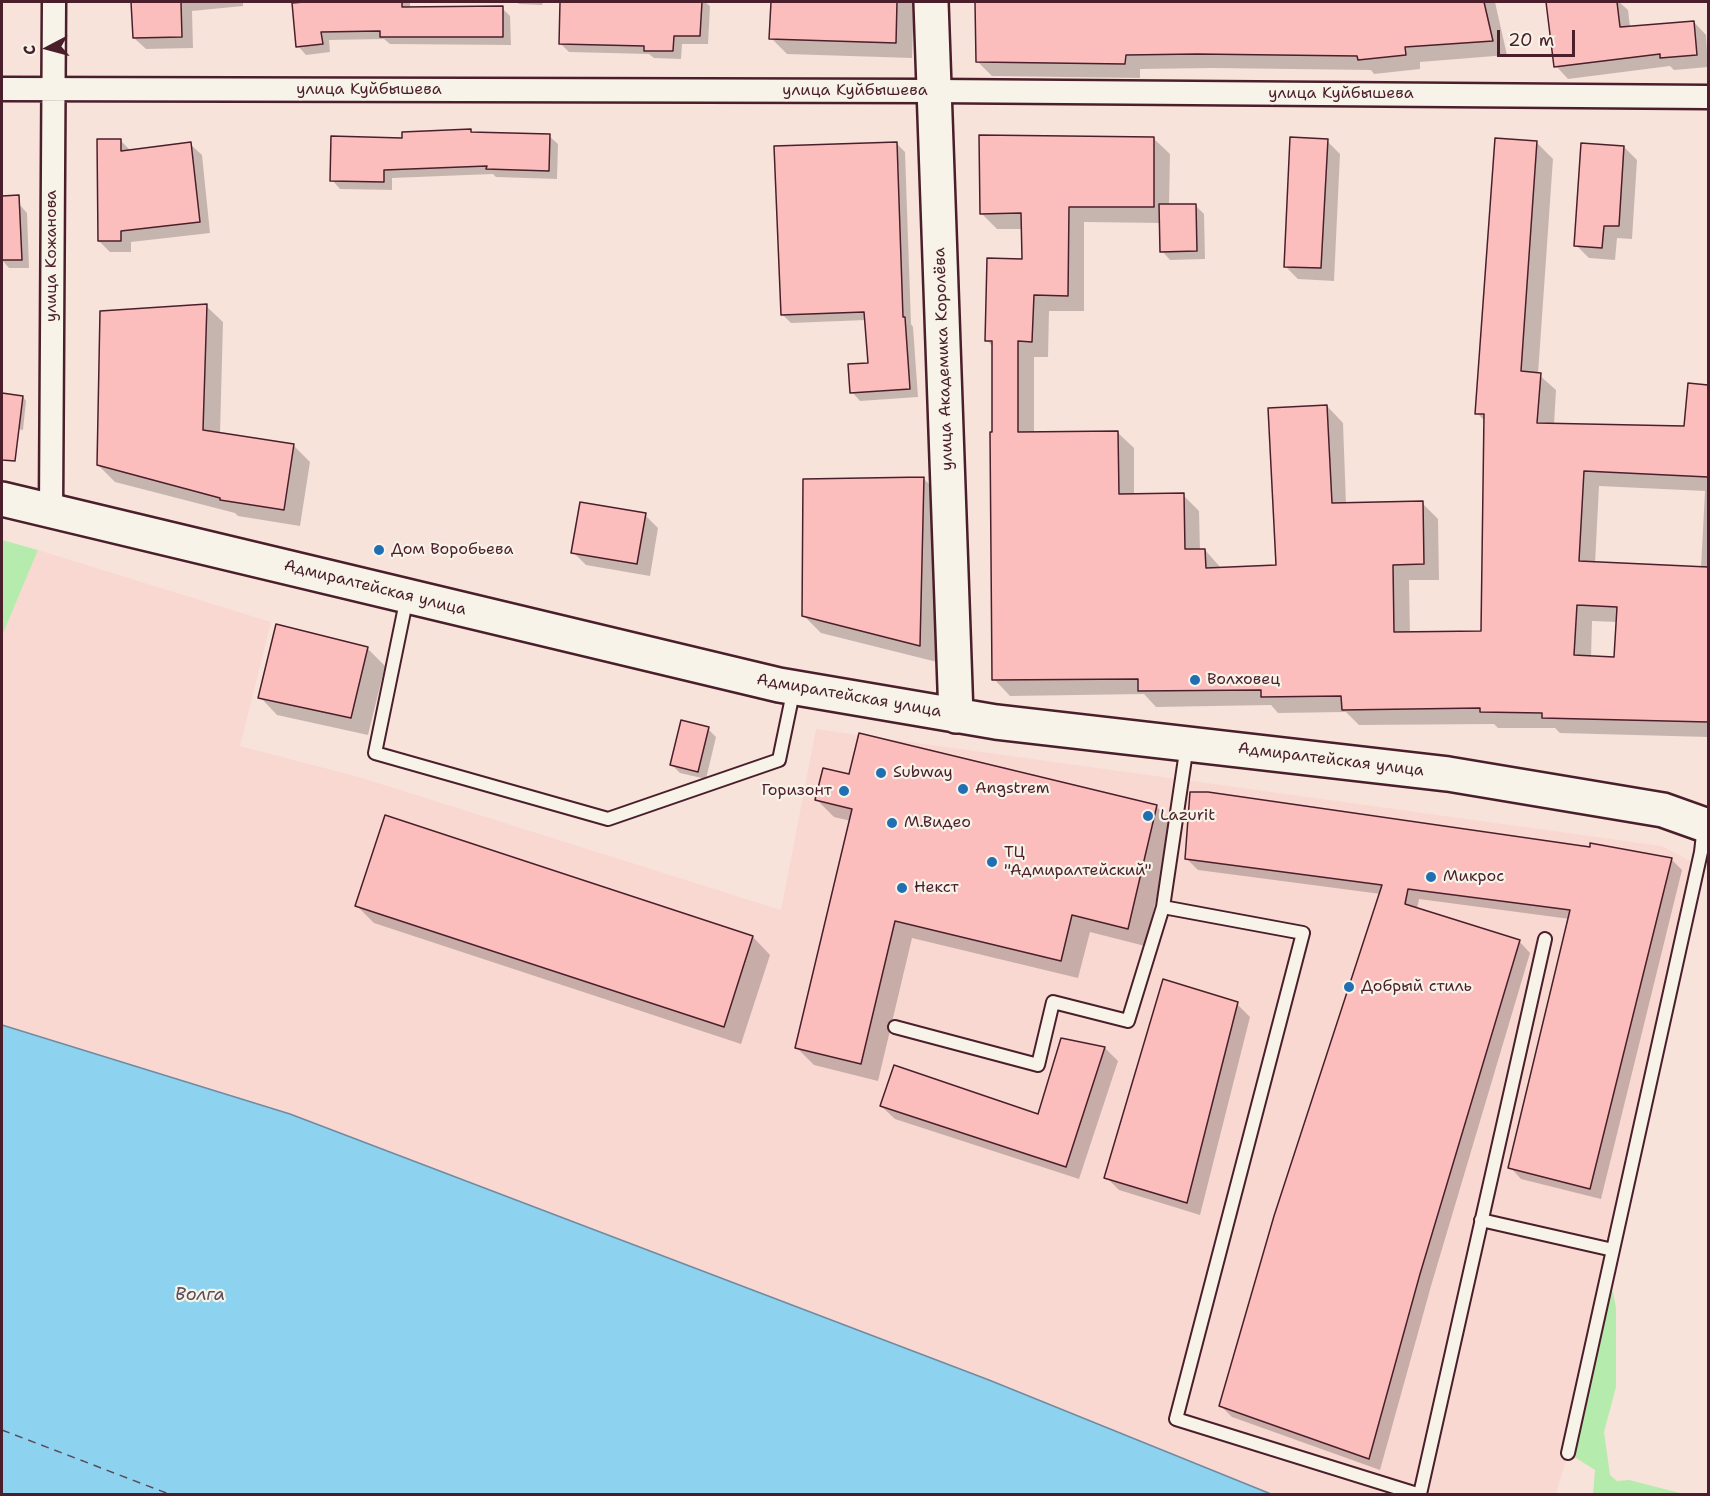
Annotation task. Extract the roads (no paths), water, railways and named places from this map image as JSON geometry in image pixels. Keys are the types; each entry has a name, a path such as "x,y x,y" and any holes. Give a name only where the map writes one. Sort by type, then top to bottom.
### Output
{"main road":[{"name":"улица Академика Королёва","path":"931,2 956,716"},
{"name":"Адмиралтейская улица","path":"2,499 794,688 956,716 1448,774 1663,810 1706,825"}],"street":[{"name":"улица Кожанова","path":"51,510 54,2"},
{"name":"улица Куйбышева","path":"2,89 935,91 1708,97"}],"lane":[{"path":"407,596 375,753 608,819 779,760 794,688"},
{"path":"895,1026 1038,1065 1053,1002 1128,1021 1163,907 1187,744"},
{"path":"1568,1454 1706,825"},
{"path":"1163,907 1303,933 1176,1419 1418,1494 1545,939"},
{"path":"1481,1220 1613,1250"}],"water":[{"name":"Волга","path":"2,1025 290,1114 989,1380 1271,1494 2,1494"}],"place":[{"name":"Дом Воробьева","path":"379,550"},
{"name":"Волховец","path":"1195,680"},
{"name":"Subway","path":"881,773"},
{"name":"Angstrem","path":"963,789"},
{"name":"Горизонт","path":"844,791"},
{"name":"Lazurit","path":"1148,816"},
{"name":"М.Видео","path":"892,823"},
{"name":"ТЦ \"Адмиралтейский\"","path":"992,862"},
{"name":"Микрос","path":"1431,877"},
{"name":"Некст","path":"902,888"},
{"name":"Добрый стиль","path":"1349,987"}]}
